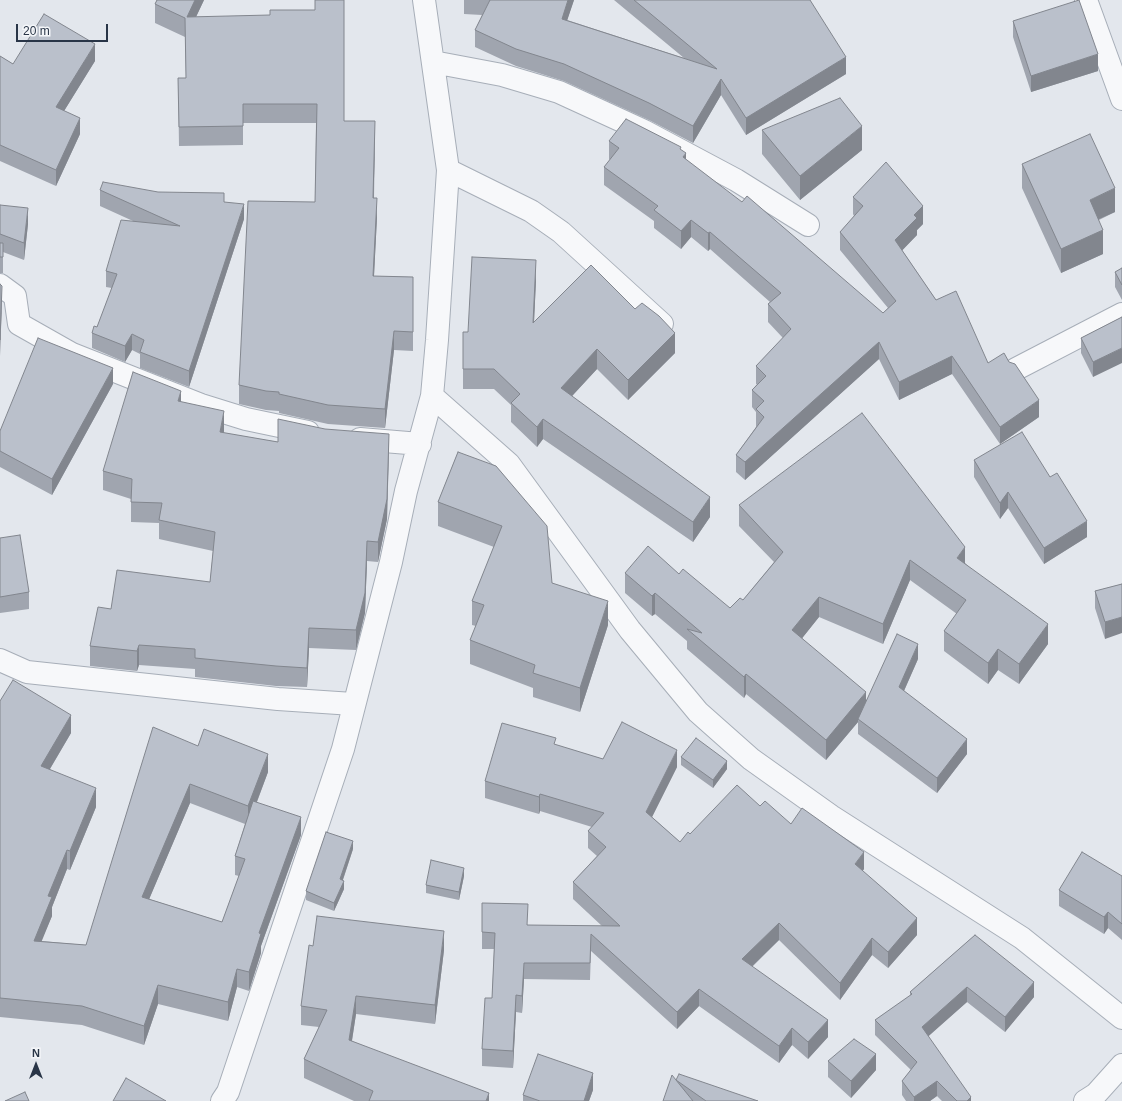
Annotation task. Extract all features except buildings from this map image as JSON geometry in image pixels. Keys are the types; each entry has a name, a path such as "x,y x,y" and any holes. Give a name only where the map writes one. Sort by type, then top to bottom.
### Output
{"street":[{"path":"229,1098 343,749 353,704 392,562 406,491 432,396 448,170 424,0"},
{"path":"1086,0 1122,99"},
{"path":"433,62 502,75 559,92 644,131 736,180 808,226"},
{"path":"448,170 531,211 561,232 662,324"},
{"path":"0,285 15,296 20,324 72,354 201,405 246,420 334,437 420,444"},
{"path":"1016,369 1122,314"},
{"path":"432,396 509,464 635,636 698,712 745,754 831,816 1022,938 1122,1018"},
{"path":"0,660 27,672 278,698 353,704"},
{"path":"1084,1101 1096,1094 1122,1065"}]}
